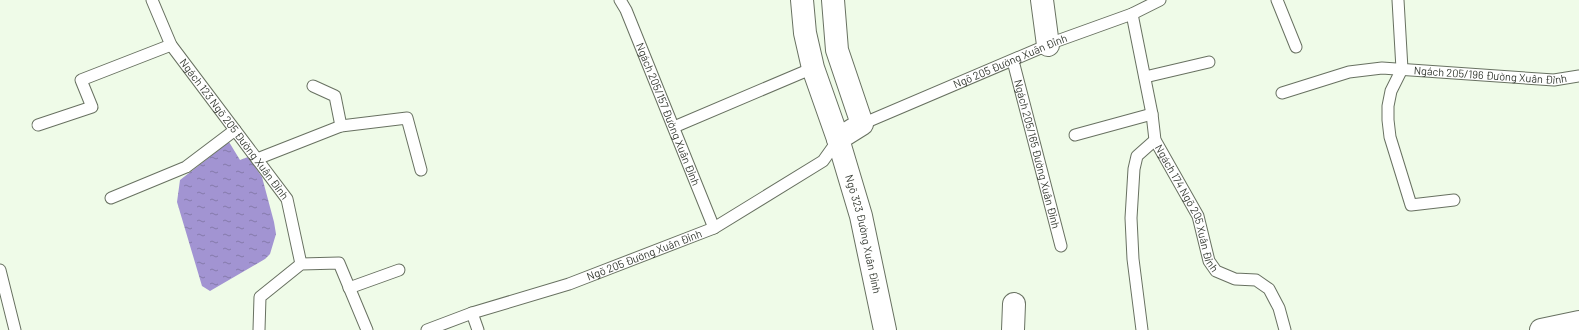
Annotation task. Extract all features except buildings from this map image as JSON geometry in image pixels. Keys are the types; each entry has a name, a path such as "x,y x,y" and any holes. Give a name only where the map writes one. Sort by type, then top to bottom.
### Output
{"street":[{"name":"Ngõ 323 Đường Xuân Đỉnh","path":"802,0 805,33 813,68 838,139 861,216 885,330"},
{"path":"833,0 837,50 862,124 838,139"},
{"path":"1042,0 1048,45"},
{"path":"1013,330 1014,304"},
{"path":"1541,330 1579,322"}],"lane":[{"name":"Ngách 123 Ngõ 205 Đường Xuân Đỉnh","path":"152,0 171,45 287,199 301,264"},
{"name":"Ngách 205/157 Đường Xuân Đỉnh","path":"620,0 626,10 714,228"},
{"name":"Ngõ 205 Đường Xuân Đỉnh","path":"862,124 1048,45 1132,14 1160,0"},
{"path":"1277,0 1296,47"},
{"path":"1398,0 1402,69 1391,91 1388,106 1390,137 1411,205 1454,200"},
{"path":"1132,14 1152,114 1155,140 1137,156 1134,169 1131,218 1133,260 1142,330"},
{"path":"38,125 92,107 81,80 171,45"},
{"name":"Ngách 205/165 Đường Xuân Đỉnh","path":"1013,61 1061,246"},
{"path":"1145,77 1209,62"},
{"path":"674,127 813,68"},
{"name":"Ngách 205/196 Đường Xuân Đỉnh","path":"1282,93 1348,72 1382,68 1554,80 1579,76"},
{"path":"313,86 335,96 341,126"},
{"path":"1076,135 1152,114"},
{"path":"257,158 341,126 407,118 421,170"},
{"path":"111,198 186,166 235,130"},
{"name":"Ngõ 205 Đường Xuân Đỉnh","path":"427,330 472,313 569,284 714,228 823,161 838,139"},
{"name":"Ngách 174 Ngõ 205 Xuân Đỉnh","path":"1155,140 1198,216 1209,261 1216,271 1235,279 1256,280 1269,289 1279,308 1285,330"},
{"path":"259,330 260,297 301,264 339,263 367,330"},
{"path":"0,270 15,330"},
{"path":"349,288 399,270"},
{"path":"472,313 478,330"}],"water":[{"path":"229,142 240,160 248,157 262,177 276,234 270,254 265,259 210,291 202,286 177,202 180,180"}]}
